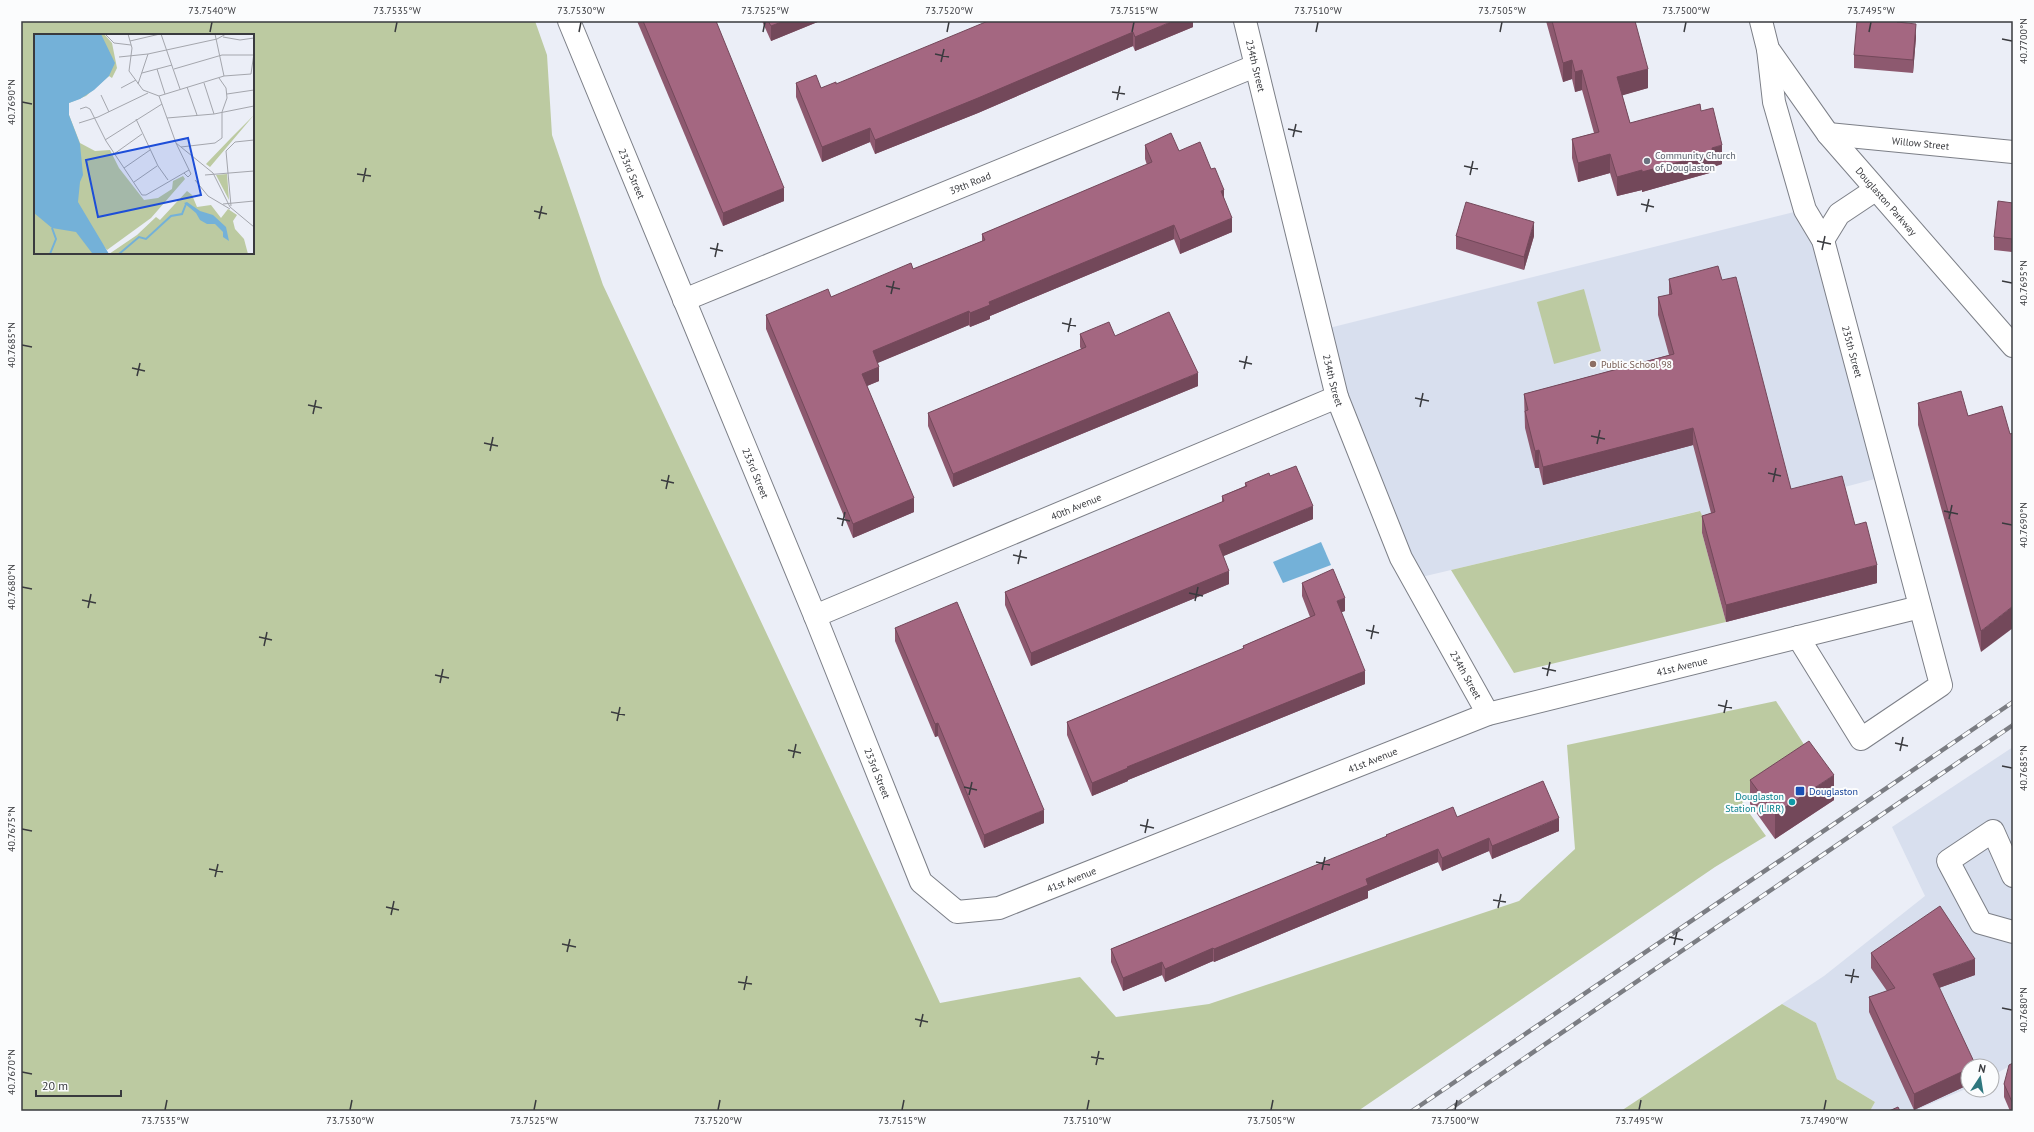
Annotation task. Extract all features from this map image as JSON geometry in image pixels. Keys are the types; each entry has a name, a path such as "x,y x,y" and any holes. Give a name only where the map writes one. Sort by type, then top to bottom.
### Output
{"street":[{"name":"233rd Street","path":"569,21 814,616 921,882 957,912"},
{"name":"234th Street","path":"1245,21 1337,397 1402,558 1488,714"},
{"name":"235th Street","path":"1761,21 1768,49 1774,102 1806,210 1823,240 1941,685 1861,739 1798,637"},
{"name":"Douglaston Parkway","path":"1768,49 1828,134 2013,346"},
{"name":"39th Road","path":"684,300 1255,66"},
{"name":"Willow Street","path":"1828,134 2013,152"},
{"path":"1823,240 1839,214 1876,190"},
{"name":"40th Avenue","path":"814,616 1337,397"},
{"name":"41st Avenue","path":"957,912 999,908 1488,714 1920,607"},
{"path":"2013,876 1993,831 1948,861 1981,923 2013,932"}],"shaded area":[{"name":"Public School 98","path":"1814,207 1886,476 1706,524 1699,511 1413,579 1321,330"},
{"path":"2013,747 2013,1064 2000,1071 2000,1058 1960,1058 1960,1091 1914,1111 1870,1111 1875,1102 1837,1079 1816,1023 1782,1004 1824,976 1925,896 1892,827"}],"green space":[{"path":"21,21 535,21 547,55 552,135 603,285 940,1003 1080,977 1116,1017 1209,1004 1519,901 1575,849 1567,745 1776,701 1812,757 1742,803 1766,836 1715,867 1358,1111 21,1111"},
{"path":"1584,289 1601,351 1554,364 1537,302"},
{"path":"1700,511 1706,524 1702,533 1726,622 1514,673 1451,570"},
{"path":"1782,1004 1816,1023 1837,1079 1875,1102 1870,1111 1621,1111"}],"water":[{"path":"1321,542 1331,565 1283,583 1273,562"}],"building":[{"path":"643,21 716,21 784,188 723,213"},
{"path":"768,21 784,21 771,26"},
{"path":"988,21 1173,21 1135,37 1133,32 875,140 870,128 822,147 796,83 816,75 821,88 836,82 836,84"},
{"path":"1552,21 1635,21 1648,69 1617,77 1630,123 1700,104 1701,111 1713,108 1722,145 1712,148 1713,153 1642,172 1642,170 1617,177 1610,154 1578,163 1572,139 1599,132 1582,70 1575,72 1572,60 1563,63"},
{"path":"1857,21 1897,21 1916,24 1913,60 1854,55"},
{"path":"1171,133 1179,151 1200,142 1211,169 1215,168 1224,190 1221,191 1232,218 1180,240 1174,225 989,302 990,305 970,313 969,311 873,351 879,367 862,374 914,498 853,524 766,315 828,289 831,297 911,263 913,269 985,240 982,234 1152,162 1145,145"},
{"path":"1998,201 2013,203 2013,243 2012,239 1994,237"},
{"path":"1466,202 1534,222 1524,257 1456,236"},
{"path":"1718,266 1722,280 1736,277 1791,489 1842,476 1855,525 1866,522 1877,565 1726,605 1702,516 1715,512 1693,428 1543,467 1539,450 1535,451 1525,411 1528,410 1524,394 1674,354 1658,297 1672,294 1669,279"},
{"path":"1169,312 1198,373 953,474 928,413 1086,347 1080,334 1109,322 1115,336"},
{"path":"1961,391 1968,416 2002,406 2010,434 2013,433 2013,606 1981,631 1918,403"},
{"path":"1296,466 1313,506 1219,545 1229,571 1031,653 1005,592 1224,501 1222,496 1247,486 1245,483 1269,473 1270,476"},
{"path":"1333,569 1345,598 1337,601 1365,671 1127,767 1128,768 1092,783 1067,722 1244,648 1243,646 1315,615 1302,583"},
{"path":"957,602 1044,810 984,835 938,723 935,724 895,628"},
{"path":"1809,741 1834,775 1775,814 1750,780"},
{"path":"1543,781 1559,818 1492,846 1489,838 1442,858 1438,849 1366,879 1368,885 1214,949 1213,948 1165,969 1162,962 1123,978 1111,949 1387,836 1386,835 1453,807 1457,817"},
{"path":"1940,906 1975,959 1933,974 1972,1058 1960,1058 1960,1073 1914,1094 1869,997 1895,988 1871,953"},
{"path":"2013,1063 2013,1104 2004,1084 2009,1065"},
{"path":"1898,1107 1900,1111 1889,1111"}],"railway":[{"path":"1412,1111 2013,702"},
{"path":"1447,1111 2013,725"}],"place":[{"name":"Community Church of Douglaston","path":"1647,161"},
{"name":"Public School 98","path":"1593,364"},
{"name":"Douglaston","path":"1800,791"},
{"name":"Douglaston Station (LIRR)","path":"1792,802"}]}
